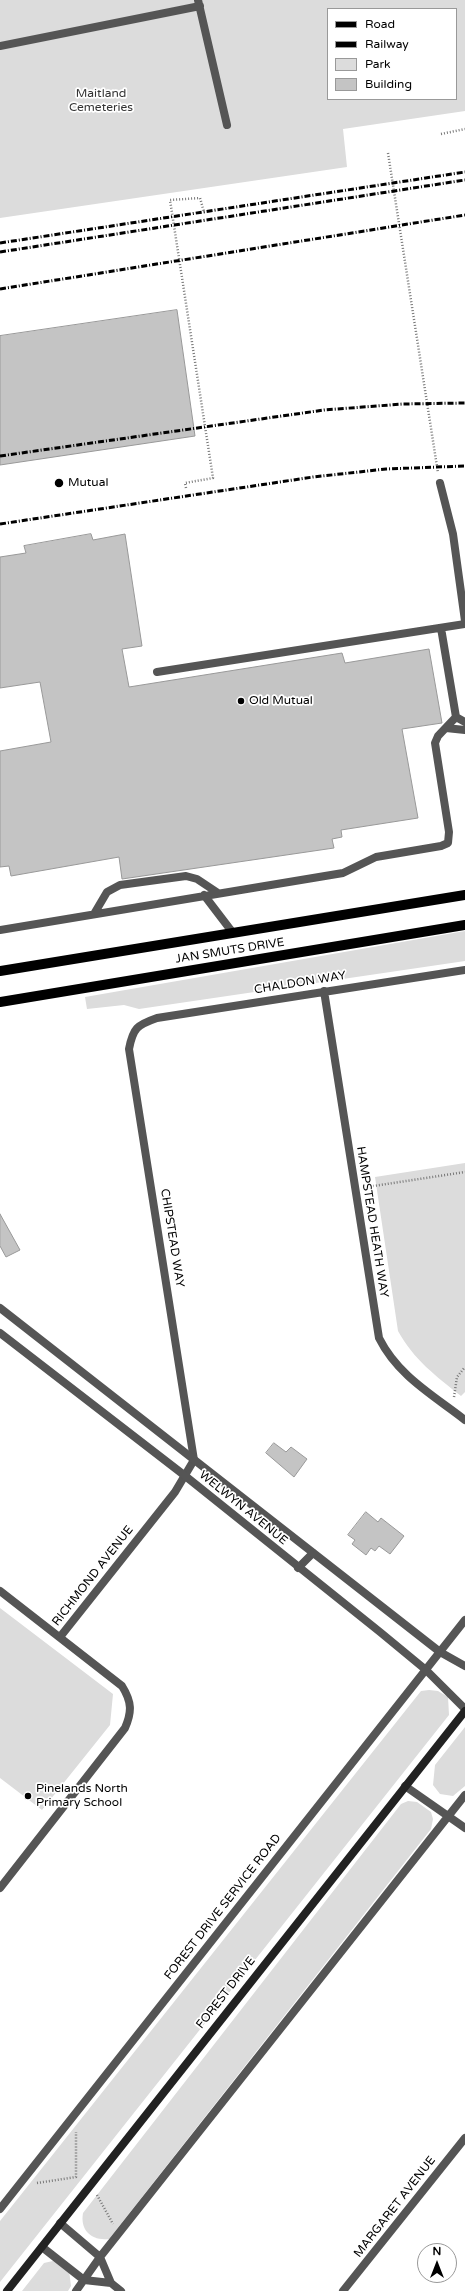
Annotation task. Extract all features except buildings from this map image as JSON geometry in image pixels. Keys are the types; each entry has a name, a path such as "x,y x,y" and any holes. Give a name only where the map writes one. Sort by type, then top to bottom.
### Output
{"main road":[{"name":"JAN SMUTS DRIVE","path":"0,971 465,895"},
{"name":"JAN SMUTS DRIVE","path":"0,1002 465,925"},
{"name":"FOREST DRIVE","path":"7,2291 465,1710"}],"street":[{"path":"0,46 199,3 227,125"},
{"path":"440,483 453,534 465,621"},
{"path":"158,672 465,624"},
{"path":"441,628 456,717"},
{"path":"456,717 465,722"},
{"path":"0,930 343,873 376,857 441,846 448,843 449,832 435,743 438,736 456,717"},
{"path":"446,728 465,730"},
{"path":"94,914 107,892 120,885 186,876 197,879 218,893"},
{"path":"204,895 233,933"},
{"name":"CHALDON WAY","path":"140,1024 157,1018 465,970"},
{"name":"HAMPSTEAD HEATH WAY","path":"324,991 379,1338 388,1356 406,1376 465,1420"},
{"name":"CHIPSTEAD WAY","path":"140,1024 132,1034 129,1049 194,1460"},
{"name":"WELWYN AVENUE","path":"0,1308 440,1652 465,1666"},
{"name":"WELWYN AVENUE","path":"0,1333 184,1476 426,1670 465,1710"},
{"name":"RICHMOND AVENUE","path":"0,1888 125,1728 131,1714 130,1698 122,1686 60,1637 175,1492 194,1460"},
{"path":"298,1568 313,1553"},
{"path":"0,1591 60,1637"},
{"name":"FOREST DRIVE SERVICE ROAD","path":"0,2209 465,1620"},
{"path":"405,1786 449,1815 465,1828"},
{"path":"76,2291 100,2257 465,1795"},
{"name":"MARGARET AVENUE","path":"343,2291 465,2138"},
{"path":"60,2224 100,2257 111,2283 121,2291"},
{"path":"42,2247 84,2280 111,2283"}],"path":[{"path":"441,134 465,129"},
{"path":"388,153 440,483"},
{"path":"186,488 185,483 213,478 170,200 200,198 204,212"},
{"path":"355,1190 465,1172"},
{"path":"452,1410 457,1377 465,1367"},
{"path":"30,2183 76,2178 76,2127"},
{"path":"97,2195 114,2226"}],"green space":[{"name":"Maitland Cemeteries","path":"0,0 465,0 465,111 343,129 347,167 0,218"},
{"path":"465,931 465,961 139,1009 124,1005 87,1009 85,997"},
{"path":"465,1163 465,1392 461,1396 418,1359 398,1331 375,1177"},
{"name":"Pinelands North Primary School","path":"0,1608 113,1694 110,1725 42,1810 0,1778"},
{"path":"421,1691 438,1691 448,1697 449,1715 0,2282 0,2221"},
{"path":"465,1727 465,1786 453,1796 440,1794 433,1785 435,1765"},
{"path":"408,1801 417,1802 431,1812 433,1819 431,1829 109,2239 92,2236 83,2225 83,2213 401,1804"},
{"path":"53,2261 60,2263 69,2270 71,2286 68,2291 22,2291 44,2263"}],"railway":[{"path":"0,243 465,172"},
{"path":"0,252 465,180"},
{"path":"0,289 465,215"},
{"path":"0,456 324,410 403,404 465,403"},
{"path":"0,524 313,477 386,469 465,466"}],"place":[{"name":"Mutual","path":"59,483"},
{"name":"Old Mutual","path":"241,701"},
{"name":"Pinelands North Primary School","path":"28,1796"}]}
